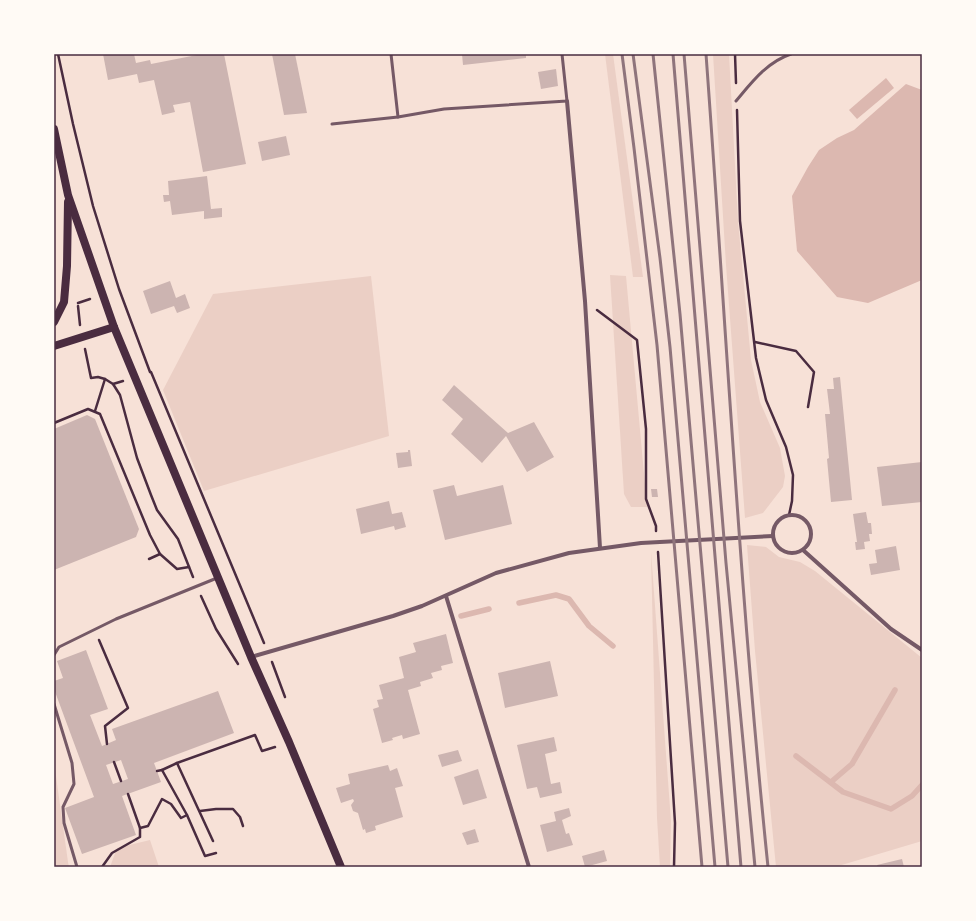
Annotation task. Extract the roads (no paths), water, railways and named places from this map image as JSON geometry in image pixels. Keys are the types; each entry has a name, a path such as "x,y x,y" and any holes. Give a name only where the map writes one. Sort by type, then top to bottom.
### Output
{"main road":[{"path":"54,129 68,195 114,327 251,657 290,742 341,867"},
{"path":"54,322 64,302 67,266 68,195"},
{"path":"54,346 114,327"}],"street":[{"path":"567,102 585,301 600,548"},
{"path":"790,516 797,516 803,519 808,524 810,531 808,545 803,550 792,554 781,551 777,547 773,536 775,525 779,520 790,516"},
{"path":"251,657 393,616 446,596 496,573 569,553 641,542 773,536"},
{"path":"803,550 891,629 922,650"},
{"path":"446,596 529,867"}],"lane":[{"path":"391,54 398,117"},
{"path":"332,124 398,117 444,109 567,102 562,54"},
{"path":"736,101 756,77 780,58 791,54"},
{"path":"54,655 59,647 116,619 218,577"},
{"path":"54,704 72,763 74,784 63,806 64,823 77,867"}],"waterway":[{"path":"519,603 556,595 569,599 589,626 613,646"},
{"path":"461,616 489,609"},
{"path":"831,782 852,764 895,690"},
{"path":"796,756 843,792 891,809 912,796 922,785"}],"railway":[{"path":"622,54 657,345 702,867"},
{"path":"633,54 660,258 670,347 715,867"},
{"path":"653,54 680,314 728,867"},
{"path":"673,54 741,867"},
{"path":"684,54 726,563 755,867"},
{"path":"706,54 741,563 768,867"}]}
